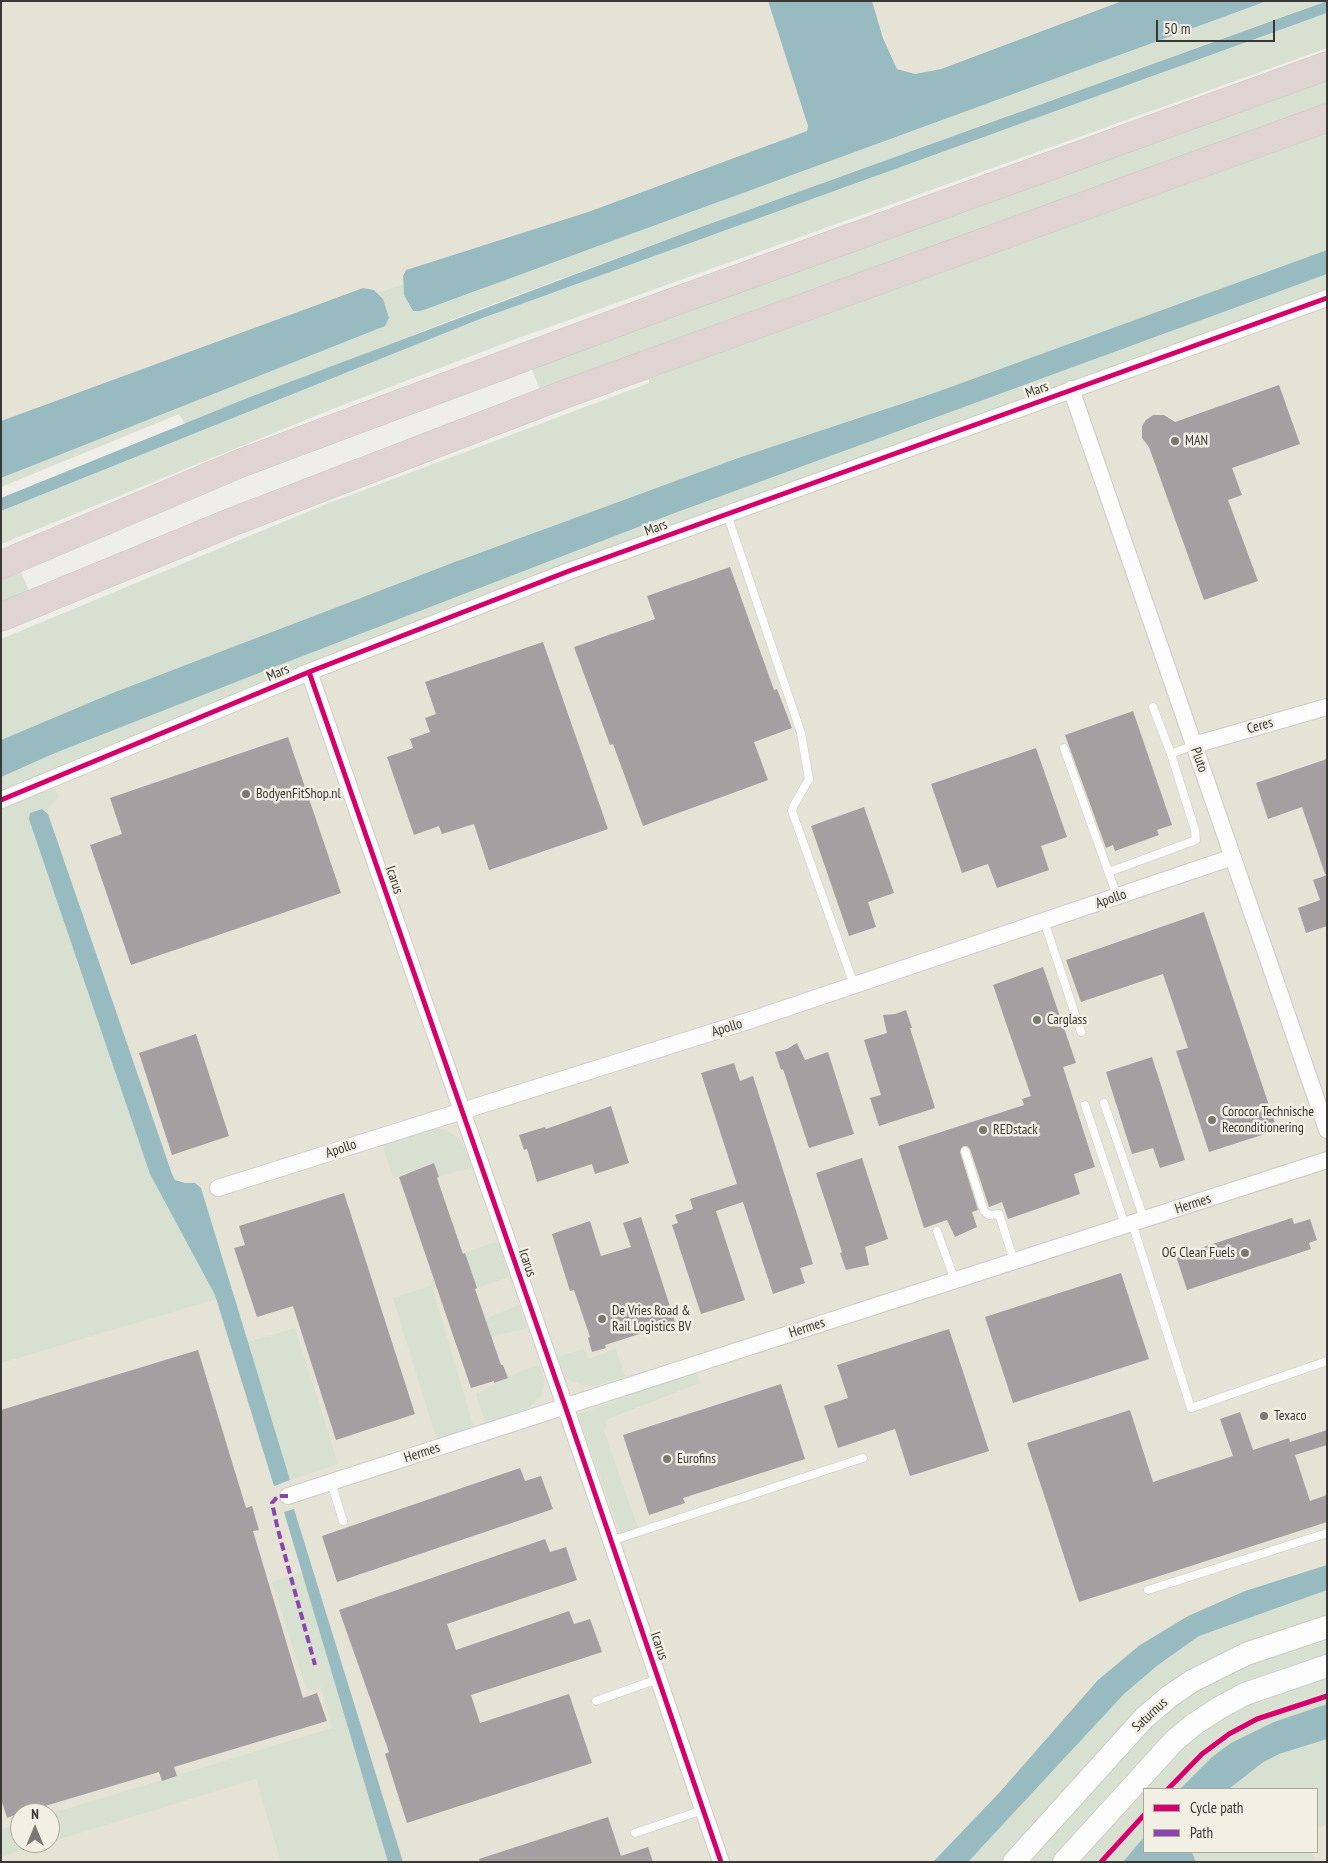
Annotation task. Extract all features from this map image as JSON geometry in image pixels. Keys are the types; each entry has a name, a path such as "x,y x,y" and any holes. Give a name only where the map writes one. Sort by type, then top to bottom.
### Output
{"highway":[{"path":"1,565 241,463 644,312 1327,66"},
{"path":"1,617 232,522 565,394 1327,118"}],"main road":[{"name":"Saturnus","path":"1014,1862 1144,1718 1170,1696 1199,1677 1246,1654 1327,1627"},
{"path":"1064,1862 1174,1741 1200,1720 1245,1694 1327,1666"}],"street":[{"name":"Mars","path":"1,800 309,672 569,571 1327,298"},
{"name":"Pluto","path":"1071,389 1327,1130"},
{"name":"Icarus","path":"309,672 565,1406 721,1862"},
{"name":"Ceres","path":"1194,745 1327,707"},
{"name":"Apollo","path":"218,1188 739,1024 1233,858"},
{"name":"Hermes","path":"288,1496 1327,1160"}],"lane":[{"path":"727,514 801,733 810,779 792,811 854,985"},
{"path":"1109,872 1196,840 1195,830 1153,707"},
{"path":"1170,754 1194,745"},
{"path":"1064,748 1118,896"},
{"path":"1044,921 1081,1032"},
{"path":"1104,1103 1134,1223 1192,1408 1327,1361"},
{"path":"1085,1105 1134,1223"},
{"path":"965,1151 984,1211 989,1215 999,1214 1014,1262"},
{"path":"937,1231 955,1280"},
{"path":"611,1542 863,1458"},
{"path":"331,1482 343,1521"},
{"path":"1148,1590 1327,1534"},
{"path":"596,1701 658,1679"},
{"path":"635,1833 703,1810"}],"shaded area":[{"path":"1,1 768,1 808,126 807,131 588,212 406,270 403,276 403,284 377,293 374,290 363,288 1,421"},
{"path":"872,1 1122,1 941,69 915,74 897,69 884,38"},
{"path":"1327,263 1327,1862 1,1862 1,770"}],"green space":[{"path":"1267,1 1326,1 690,231 477,310 185,424 179,414 1,487 1,478 134,424 383,299 377,293 403,284 404,295 421,311"},
{"path":"1327,13 1327,48 513,340 330,410 1,544 1,511 480,319"},
{"path":"1327,76 1327,104 683,336 540,390 531,367"},
{"path":"1327,133 1327,250 934,393 738,458 452,563 110,694 1,740 1,639 324,505 649,383 649,379"},
{"path":"1327,274 1327,289 559,566 307,665 1,791 1,777 55,753 282,664 672,514"},
{"path":"19,568 30,593 1,605 1,576"},
{"path":"51,788 56,790 59,797 48,808 48,813 42,809 30,813 217,1299 1,1363 1,809"},
{"path":"429,1127 446,1130 458,1138 465,1148 472,1167 439,1177 434,1163 393,1178 382,1143"},
{"path":"495,1242 499,1244 509,1277 477,1288 473,1277 437,1289 432,1287 474,1428 437,1440 393,1298 431,1286 433,1277 468,1264 465,1253"},
{"path":"519,1305 527,1328 491,1337 490,1333 456,1345 452,1333 486,1321 489,1317"},
{"path":"295,1328 338,1464 290,1480 248,1342"},
{"path":"584,1349 588,1359 616,1349 625,1376 596,1386 581,1385 566,1378 557,1357"},
{"path":"538,1365 544,1380 542,1394 527,1409 486,1424 476,1394 512,1375"},
{"path":"696,1371 700,1383 608,1419 604,1431 641,1537 623,1542 578,1414"},
{"path":"302,1572 388,1862 281,1862 256,1779 60,1839 60,1811 332,1728 321,1687 307,1691 272,1582"},
{"path":"1327,1590 1327,1617 1233,1647 1199,1664 1170,1682 1147,1702 1000,1862 968,1862 1124,1694 1158,1665 1199,1636"},
{"path":"1327,1636 1327,1657 1258,1679 1115,1792 1051,1862 1027,1862 1154,1721 1179,1701 1224,1673"},
{"path":"1327,1675 1327,1691 1262,1713 1238,1724 1212,1741 1189,1761 1164,1788 1144,1788 1186,1743 1233,1711"},
{"path":"1327,1699 1327,1704 1274,1722 1231,1743 1212,1757 1181,1788 1174,1788 1203,1757 1241,1731 1266,1720"},
{"path":"1327,1739 1327,1824 1318,1828 1318,1788 1230,1788 1262,1763 1279,1754"},
{"path":"1143,1789 1143,1811 1096,1862 1075,1862"},
{"path":"1143,1822 1143,1838 1123,1862 1107,1862"},
{"path":"1,1826 2,1829 10,1826 10,1853 14,1853 1,1857"},
{"path":"1192,1853 1312,1853 1315,1862 1196,1862"}],"water":[{"path":"768,1 872,1 883,38 897,69 915,74 941,69 1122,1 1267,1 421,311 413,311 404,295 403,276 406,270 588,212 807,131 808,126"},
{"path":"1327,1 1327,13 480,319 1,511 1,498 250,397 690,231"},
{"path":"1327,250 1327,274 672,514 282,664 55,753 1,777 1,740 110,694 452,563 738,458 934,393"},
{"path":"363,288 374,290 383,299 389,318 385,326 1,478 1,421"},
{"path":"42,809 48,814 172,1174 175,1180 195,1183 201,1188 290,1480 274,1486 215,1295 150,1174 29,819 30,813"},
{"path":"294,1509 403,1862 388,1862 284,1512"},
{"path":"1327,1565 1327,1590 1199,1636 1158,1665 1124,1694 968,1862 933,1862 999,1793 1098,1680 1140,1645 1188,1616 1245,1591"},
{"path":"1327,1704 1327,1739 1279,1754 1262,1763 1230,1788 1181,1788 1212,1757 1231,1743 1274,1722"},
{"path":"1143,1838 1143,1853 1192,1853 1196,1862 1123,1862"}],"building":[{"path":"1279,385 1300,444 1232,468 1242,495 1228,500 1258,581 1204,600 1149,447 1142,438 1142,426 1153,415 1164,415 1175,422"},
{"path":"730,567 774,690 777,689 792,728 754,742 768,780 643,826 613,744 610,745 574,647 655,619 647,596"},
{"path":"543,642 608,829 489,870 474,824 442,834 439,826 414,835 387,757 413,748 410,739 430,732 425,718 436,714 425,682"},
{"path":"1133,711 1172,825 1157,830 1159,835 1115,851 1113,845 1106,848 1065,735"},
{"path":"288,737 341,893 131,965 90,845 122,834 110,798"},
{"path":"1036,748 1067,837 1041,846 1049,870 997,888 988,864 962,873 931,784"},
{"path":"1327,759 1327,873 1325,874 1302,807 1268,819 1256,783"},
{"path":"864,807 894,893 868,902 876,927 849,936 811,826"},
{"path":"1327,875 1327,926 1306,933 1298,908 1320,900 1313,880"},
{"path":"1204,912 1275,1123 1271,1132 1209,1152 1176,1051 1188,1048 1163,974 1081,1002 1066,960"},
{"path":"1043,967 1076,1063 1063,1067 1095,1167 1074,1174 1080,1194 1008,1219 1002,1202 989,1207 970,1149 967,1146 963,1146 960,1152 978,1210 972,1212 977,1227 955,1237 947,1220 924,1228 898,1146 1024,1105 1022,1099 1031,1096 993,985"},
{"path":"906,1010 935,1108 879,1126 870,1098 881,1095 864,1040 887,1033 883,1015 895,1014"},
{"path":"196,1034 229,1136 172,1155 139,1053"},
{"path":"797,1043 805,1060 828,1052 854,1134 809,1148 783,1069 781,1070 775,1052 787,1049"},
{"path":"1152,1057 1185,1160 1160,1168 1153,1148 1132,1154 1106,1072"},
{"path":"734,1063 740,1081 753,1076 813,1264 800,1268 805,1283 773,1294 743,1202 716,1211 745,1300 701,1314 672,1225 678,1223 675,1215 693,1209 690,1199 737,1184 701,1073"},
{"path":"611,1106 629,1163 595,1174 592,1164 537,1182 527,1149 524,1150 519,1135 545,1127 546,1129"},
{"path":"862,1158 888,1239 865,1247 869,1265 846,1270 816,1173"},
{"path":"434,1163 439,1177 437,1178 463,1254 465,1253 477,1288 475,1289 501,1365 503,1365 508,1378 494,1383 494,1381 471,1388 399,1177"},
{"path":"344,1193 415,1414 336,1440 293,1306 257,1317 234,1248 245,1245 239,1226"},
{"path":"641,1217 676,1325 662,1330 661,1327 605,1345 606,1348 592,1352 588,1338 590,1337 574,1290 570,1291 552,1234 590,1221 601,1256 631,1247 623,1223"},
{"path":"1292,1218 1294,1224 1310,1219 1317,1240 1309,1243 1311,1249 1187,1290 1176,1256"},
{"path":"1121,1273 1149,1359 1013,1403 985,1317"},
{"path":"949,1329 989,1451 910,1476 895,1429 838,1448 824,1406 848,1398 837,1365"},
{"path":"198,1350 246,1508 252,1506 259,1530 253,1531 303,1698 317,1693 327,1721 174,1767 177,1776 162,1781 159,1772 55,1803 10,1803 10,1817 7,1818 1,1799 1,1410"},
{"path":"781,1384 805,1459 683,1498 685,1503 649,1515 623,1435"},
{"path":"1130,1410 1153,1482 1233,1456 1220,1419 1240,1412 1253,1450 1289,1438 1290,1442 1327,1430 1327,1445 1295,1455 1310,1501 1327,1495 1327,1522 1079,1602 1027,1443"},
{"path":"520,1468 525,1481 541,1476 553,1509 337,1582 322,1536"},
{"path":"545,1539 550,1552 566,1547 577,1580 447,1624 456,1650 569,1611 574,1624 590,1619 602,1652 471,1695 480,1723 569,1694 592,1763 407,1823 385,1754 389,1752 339,1610"},
{"path":"608,1817 621,1856 648,1847 653,1862 480,1862 479,1859"}],"marked path":[{"path":"288,1496 278,1496 272,1503 315,1665"}],"cycle path":[{"path":"1,800 309,672 569,571 1327,298"},
{"path":"309,672 565,1406 721,1862"},
{"path":"1169,1788 1202,1754 1229,1734 1257,1719 1327,1696"},
{"path":"1101,1862 1143,1816"}],"place":[{"name":"MAN","path":"1175,441"},
{"name":"BodyenFitShop.nl","path":"246,794"},
{"name":"Carglass","path":"1037,1020"},
{"name":"Corocor Technische Reconditionering","path":"1212,1120"},
{"name":"REDstack","path":"983,1130"},
{"name":"OG Clean Fuels","path":"1245,1253"},
{"name":"De Vries Road & Rail Logistics BV","path":"602,1319"},
{"name":"Texaco","path":"1264,1416"},
{"name":"Eurofins","path":"667,1459"}]}
